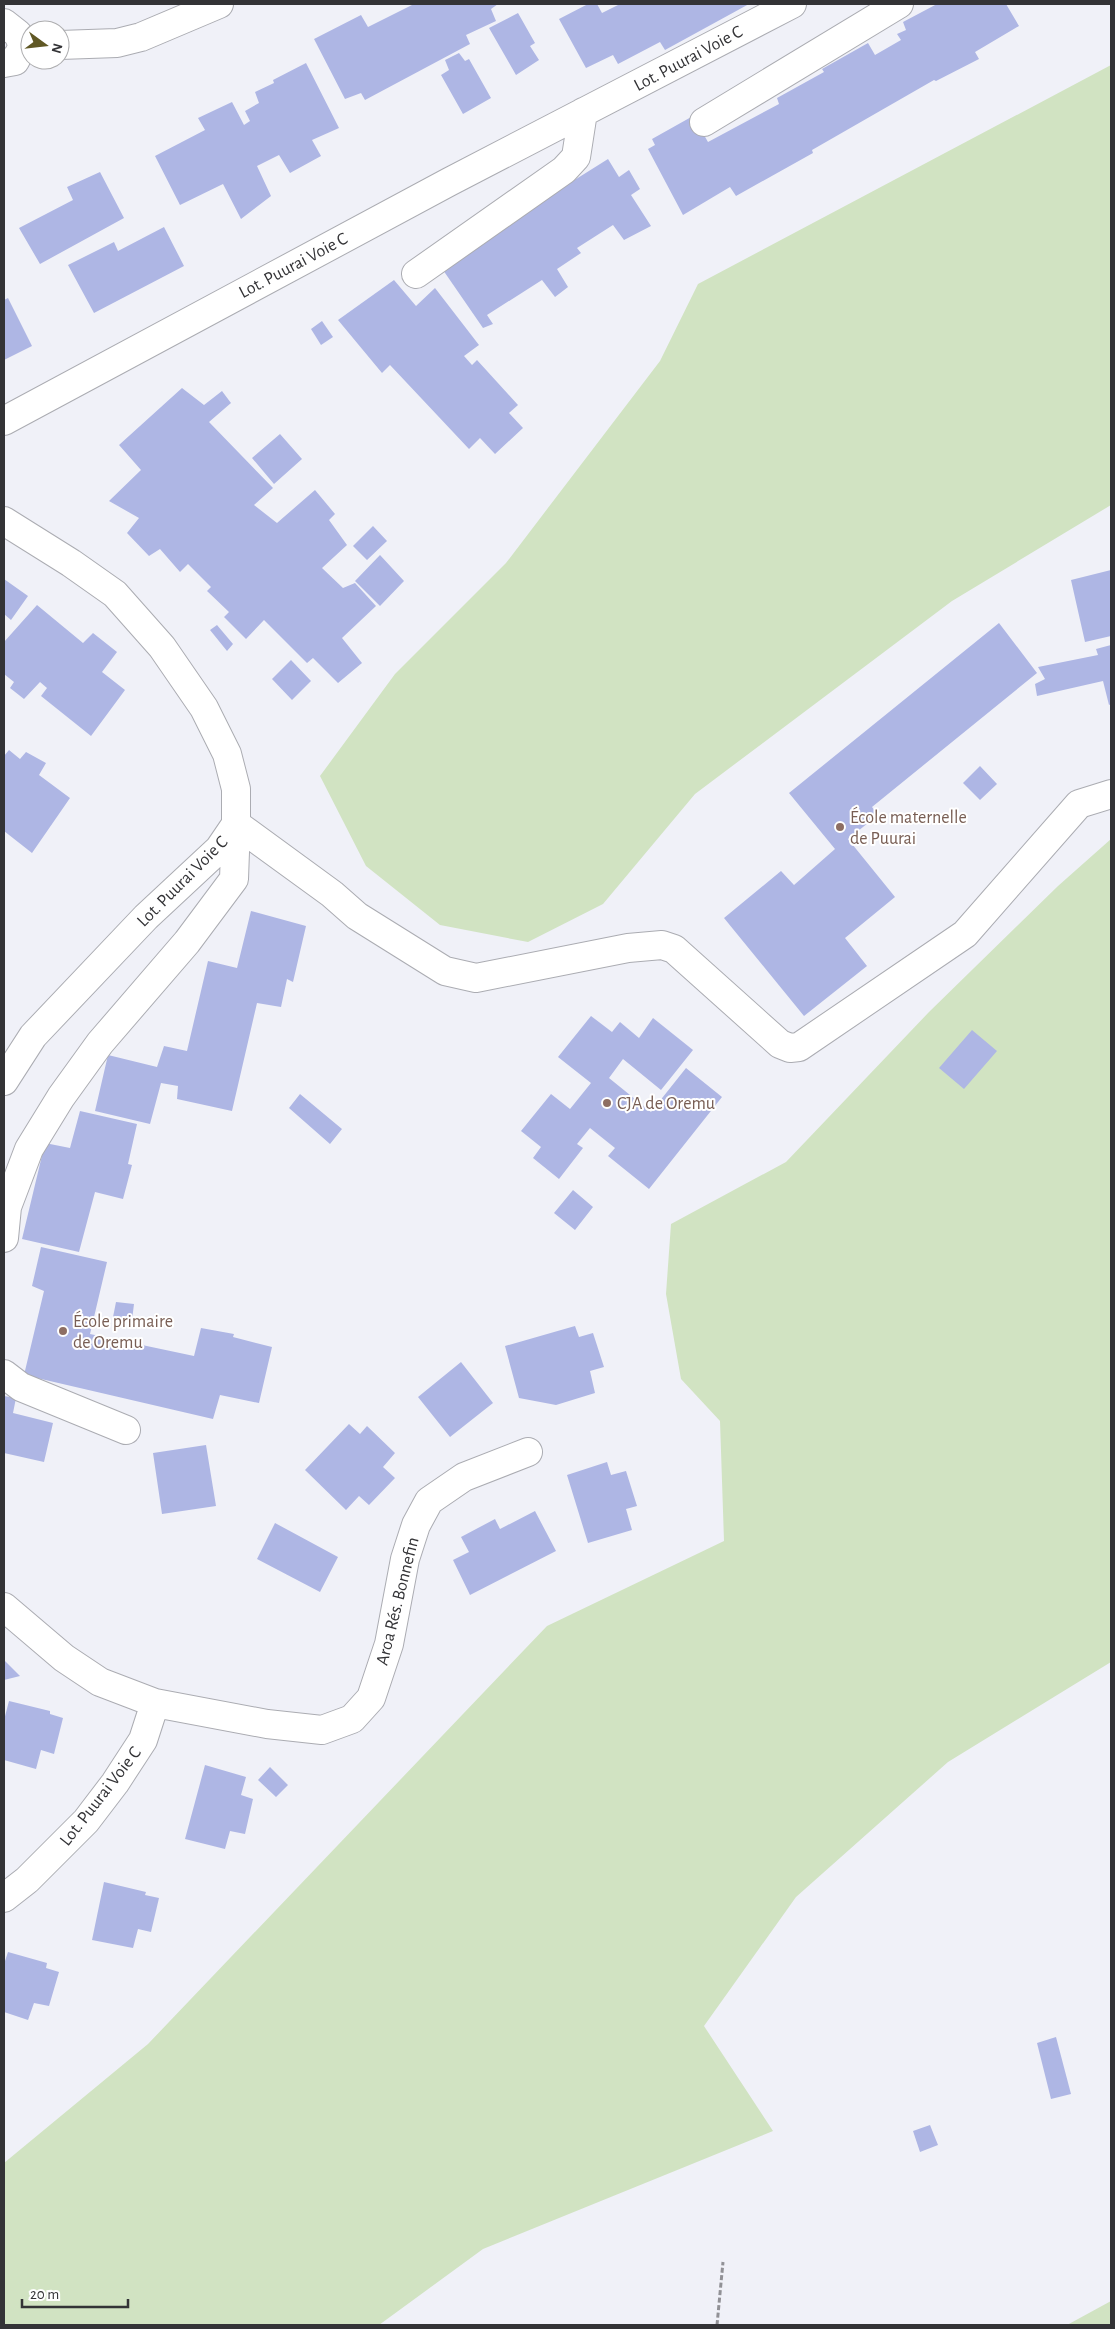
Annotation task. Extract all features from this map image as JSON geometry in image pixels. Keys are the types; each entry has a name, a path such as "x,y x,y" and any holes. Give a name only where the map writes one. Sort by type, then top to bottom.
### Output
{"street":[{"path":"70,44 117,42 133,38 189,18 219,4"},
{"name":"Lot. Puurai Voie C","path":"4,421 340,239 792,4"},
{"path":"704,122 899,4"},
{"path":"4,23 18,34 19,52"},
{"path":"416,274 564,170 576,157 583,112"},
{"name":"Lot. Puurai Voie C","path":"4,521 71,563 115,594 162,647 204,708 227,754 236,789 236,824 219,849 146,917 33,1036 4,1081"},
{"path":"236,824 332,894 357,916 446,971 476,978 628,948 662,945 674,948 780,1044 790,1048 800,1047 965,934 1079,804 1111,794"},
{"path":"4,1238 7,1207 29,1149 61,1097 100,1043 187,942 234,879 236,824"},
{"path":"4,1374 21,1387 126,1430"},
{"name":"Aroa Rés. Bonnefin","path":"155,1702 267,1724 322,1730 352,1719 371,1698 389,1644 405,1559 416,1525 429,1501 464,1478 528,1452"},
{"path":"4,1607 64,1658 100,1682 155,1702"},
{"name":"Lot. Puurai Voie C","path":"4,1898 27,1880 86,1821 143,1740 155,1702"}],"path":[{"path":"717,2325 723,2262"}],"green space":[{"path":"1111,65 1111,505 952,601 695,794 603,904 528,942 440,925 366,866 320,776 395,674 506,563 660,361 698,284"},
{"path":"1111,839 1111,1662 948,1762 796,1897 704,2026 773,2131 483,2249 379,2325 4,2325 4,2163 148,2044 547,1626 724,1541 720,1421 681,1379 666,1294 671,1224 786,1162 929,1012 1058,886"},
{"path":"1111,2301 1111,2325 1067,2325"}],"building":[{"path":"414,4 498,4 491,9 496,21 466,35 470,44 365,100 361,93 345,99 314,39 361,15 368,27"},
{"path":"588,4 597,4 602,13 620,4 749,4 665,50 660,42 618,64 613,55 586,68 559,19"},
{"path":"937,4 1006,4 1019,26 975,52 979,59 936,81 934,80 812,150 813,153 736,196 730,187 683,215 648,149 655,145 652,139 693,116 708,142 779,104 777,98 824,72 822,69 868,43 875,55 901,40 897,34 906,30 903,22"},
{"path":"518,13 535,43 530,46 539,60 516,75 489,28"},
{"path":"459,53 465,61 469,59 491,98 463,114 441,75 449,70 445,60"},
{"path":"306,63 339,128 312,140 321,156 290,173 279,155 257,166 271,196 241,219 223,184 180,205 155,156 205,130 198,118 232,102 244,125 250,121 245,111 259,103 255,92 274,83 273,80"},
{"path":"608,159 619,177 629,170 640,189 631,195 651,226 624,240 613,225 577,248 581,253 557,269 568,287 555,297 542,280 487,315 493,324 483,328 443,270 506,223"},
{"path":"100,172 124,218 40,264 19,228 73,200 67,187"},
{"path":"164,227 184,266 94,313 68,265 114,242 118,251"},
{"path":"394,280 416,306 435,288 479,345 464,356 472,365 477,360 518,405 509,413 523,428 495,454 480,438 469,449 390,365 382,373 338,320"},
{"path":"8,298 32,346 4,360 4,300"},
{"path":"322,321 333,337 321,345 311,329"},
{"path":"182,388 204,405 222,391 231,403 209,422 273,488 254,505 277,523 315,490 335,514 329,520 347,545 322,568 343,588 355,583 376,606 342,638 362,663 338,683 313,658 307,663 264,620 246,639 224,617 229,612 207,591 211,587 188,564 180,572 160,549 149,556 127,533 139,518 109,501 141,470 119,445"},
{"path":"280,434 302,459 274,484 252,458"},
{"path":"373,526 387,541 367,560 353,546"},
{"path":"380,555 404,581 380,606 355,581"},
{"path":"1111,570 1111,636 1085,642 1071,580"},
{"path":"4,579 28,596 11,620 4,614"},
{"path":"37,605 83,643 93,633 117,652 102,672 125,690 91,736 41,696 47,688 40,682 24,699 10,688 14,682 4,674 4,642"},
{"name":"École maternelle de Puurai","path":"999,623 1037,673 872,807 878,815 848,839 895,897 845,938 867,966 804,1016 724,918 781,871 794,885 835,849 789,793"},
{"path":"217,625 233,644 227,651 210,630"},
{"path":"1111,645 1111,704 1109,705 1103,681 1037,696 1035,684 1045,679 1038,667 1098,655 1096,649"},
{"path":"291,660 311,681 292,700 272,679"},
{"path":"9,750 20,759 26,752 46,763 39,775 70,798 32,853 4,831 4,756"},
{"path":"980,766 997,784 980,800 963,783"},
{"path":"251,911 306,926 293,982 287,979 281,1007 257,1003 232,1111 177,1099 178,1086 161,1083 150,1124 95,1111 108,1055 157,1067 164,1046 187,1051 208,961 237,968"},
{"name":"CJA de Oremu","path":"591,1016 612,1032 620,1022 639,1038 653,1018 693,1050 661,1090 623,1059 609,1078 651,1112 686,1068 722,1097 649,1189 608,1156 615,1148 590,1128 577,1144 583,1148 559,1179 533,1158 541,1147 521,1131 551,1094 570,1109 591,1083 558,1057"},
{"path":"972,1030 997,1051 964,1089 939,1068"},
{"path":"300,1094 342,1129 330,1144 289,1108"},
{"path":"80,1111 137,1124 128,1164 132,1165 123,1199 95,1192 79,1252 22,1239 45,1143 70,1148"},
{"path":"573,1190 593,1207 575,1230 554,1213"},
{"name":"École primaire de Oremu","path":"41,1247 107,1262 90,1334 194,1356 201,1328 234,1334 233,1337 272,1347 259,1403 220,1395 213,1419 24,1375 44,1291 32,1286"},
{"path":"116,1302 134,1304 132,1320 113,1317"},
{"path":"575,1326 579,1337 593,1333 604,1367 590,1371 595,1393 556,1405 519,1398 505,1346"},
{"path":"461,1362 493,1403 450,1437 418,1397"},
{"path":"4,1396 16,1398 13,1413 53,1423 44,1462 4,1453"},
{"path":"349,1424 360,1434 367,1426 395,1453 383,1467 395,1478 369,1505 359,1496 346,1510 305,1470"},
{"path":"206,1445 216,1506 162,1514 153,1453"},
{"path":"607,1462 611,1475 626,1471 637,1506 626,1509 632,1530 588,1543 567,1475"},
{"path":"535,1511 556,1551 470,1595 453,1560 469,1552 461,1537 495,1519 500,1529"},
{"path":"275,1523 338,1557 320,1592 257,1559"},
{"path":"4,1660 20,1676 4,1680"},
{"path":"9,1701 50,1711 50,1714 63,1718 54,1754 41,1750 36,1769 4,1760 4,1720"},
{"path":"205,1765 246,1777 241,1795 253,1799 245,1834 230,1831 225,1849 185,1839"},
{"path":"270,1767 288,1785 276,1797 258,1780"},
{"path":"104,1882 146,1892 145,1895 159,1898 151,1932 138,1929 133,1948 92,1940"},
{"path":"8,1952 47,1963 46,1968 59,1972 49,2006 34,2003 28,2020 4,2012 4,1964"},
{"path":"1056,2037 1071,2094 1051,2099 1037,2043"},
{"path":"930,2125 938,2145 920,2152 913,2131"}],"place":[{"name":"École maternelle de Puurai","path":"840,827"},
{"name":"CJA de Oremu","path":"607,1103"},
{"name":"École primaire de Oremu","path":"63,1331"}]}
